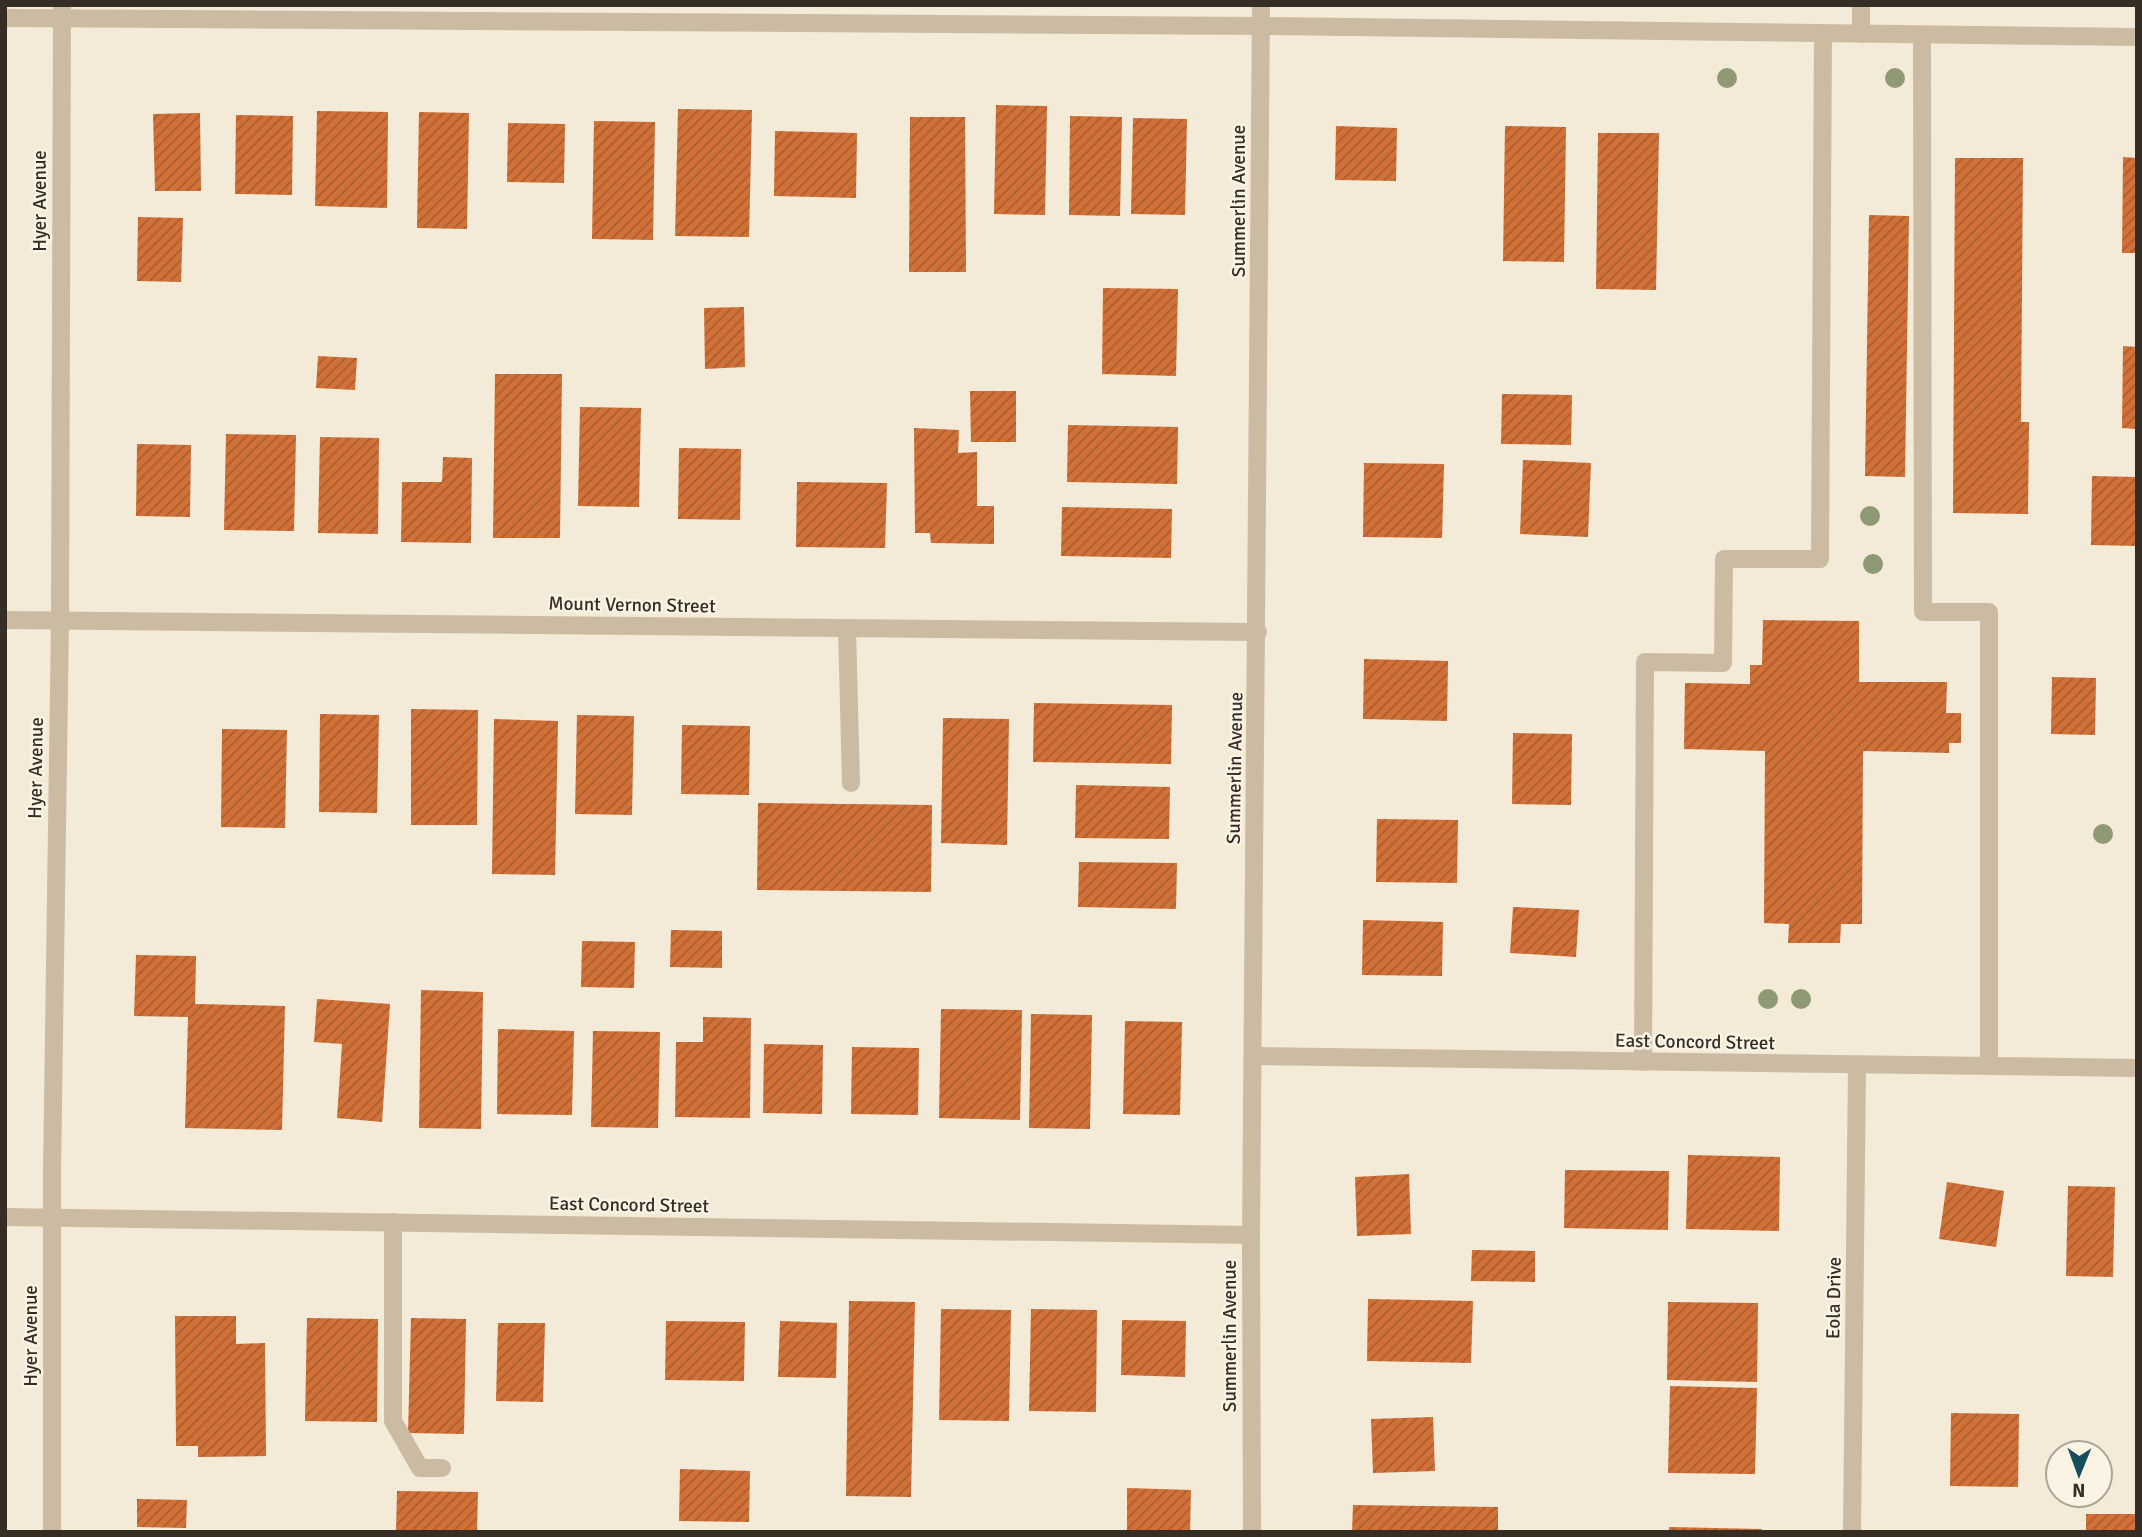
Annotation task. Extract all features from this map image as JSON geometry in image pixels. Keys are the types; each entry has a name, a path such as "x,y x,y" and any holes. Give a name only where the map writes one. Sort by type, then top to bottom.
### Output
{"street":[{"name":"Summerlin Avenue","path":"1252,1532 1251,1235 1261,5"},
{"path":"1861,5 1861,34"},
{"path":"5,18 62,12 2137,37"},
{"name":"Hyer Avenue","path":"52,1532 62,12"},
{"path":"1643,1062 1645,662 1723,663 1724,559 1820,559 1823,34"},
{"path":"1922,35 1923,612 1989,612 1989,1066"},
{"name":"Mount Vernon Street","path":"5,620 1258,632"},
{"path":"847,628 851,783"},
{"name":"East Concord Street","path":"1253,1056 2137,1068"},
{"name":"Eola Drive","path":"1852,1532 1857,1065"},
{"name":"East Concord Street","path":"5,1217 1251,1235"},
{"path":"393,1222 393,1421 420,1468 442,1468"}],"building":[{"path":"996,105 1047,106 1045,215 994,214"},
{"path":"678,109 752,110 749,237 675,236"},
{"path":"317,111 388,112 387,208 315,206"},
{"path":"419,112 469,113 467,229 417,228"},
{"path":"200,113 201,191 155,191 153,114"},
{"path":"236,115 293,116 292,195 235,194"},
{"path":"1070,116 1122,117 1120,216 1069,215"},
{"path":"910,117 965,117 966,272 909,272"},
{"path":"1133,118 1187,119 1185,215 1131,214"},
{"path":"594,121 655,122 653,240 592,239"},
{"path":"508,123 565,124 564,183 507,182"},
{"path":"1336,126 1397,128 1396,181 1335,180"},
{"path":"1505,126 1566,127 1564,262 1503,261"},
{"path":"775,131 857,133 856,198 774,196"},
{"path":"1598,133 1659,133 1656,290 1596,289"},
{"path":"2123,157 2137,158 2137,253 2122,253"},
{"path":"1955,158 2023,158 2021,422 2029,422 2028,514 1953,513"},
{"path":"1869,215 1909,216 1905,477 1865,476"},
{"path":"138,217 183,218 181,282 137,281"},
{"path":"1103,288 1178,289 1176,376 1102,374"},
{"path":"744,307 745,367 705,369 704,308"},
{"path":"2123,346 2137,347 2137,429 2122,428"},
{"path":"318,356 357,358 355,390 316,388"},
{"path":"495,374 562,374 560,538 493,538"},
{"path":"970,391 1016,391 1016,442 971,442"},
{"path":"1502,394 1572,395 1571,445 1501,444"},
{"path":"580,407 641,408 639,507 578,506"},
{"path":"1068,425 1178,427 1177,484 1067,482"},
{"path":"914,428 959,430 958,453 977,452 977,506 994,506 994,544 931,543 930,533 915,533"},
{"path":"226,434 296,435 294,531 224,530"},
{"path":"320,437 379,438 378,534 318,533"},
{"path":"137,444 191,445 190,517 136,516"},
{"path":"679,448 741,449 740,520 678,519"},
{"path":"443,457 472,458 471,543 401,542 402,482 442,482"},
{"path":"1523,460 1591,463 1588,537 1520,534"},
{"path":"1364,463 1444,464 1442,538 1363,537"},
{"path":"2092,476 2137,477 2137,546 2091,545"},
{"path":"797,482 887,483 885,548 796,547"},
{"path":"1062,507 1172,509 1171,558 1061,556"},
{"path":"1763,620 1859,621 1859,682 1947,682 1946,713 1961,713 1961,743 1949,743 1949,753 1863,751 1862,924 1841,924 1840,943 1788,943 1789,924 1764,923 1765,751 1684,749 1685,683 1750,684 1750,665 1762,665"},
{"path":"1364,659 1448,661 1447,721 1363,719"},
{"path":"2052,677 2096,678 2095,735 2051,734"},
{"path":"1034,703 1172,705 1171,764 1033,762"},
{"path":"411,709 478,710 477,825 411,825"},
{"path":"320,714 379,715 377,813 319,812"},
{"path":"577,715 634,716 632,815 575,814"},
{"path":"943,718 1009,719 1007,845 941,843"},
{"path":"494,719 558,721 555,875 492,874"},
{"path":"682,725 750,726 749,795 681,794"},
{"path":"222,729 287,730 285,828 221,827"},
{"path":"1513,733 1572,734 1571,805 1512,804"},
{"path":"1076,785 1170,787 1169,839 1075,838"},
{"path":"758,803 932,805 931,892 757,890"},
{"path":"1377,819 1458,820 1457,883 1376,882"},
{"path":"1079,862 1177,863 1176,909 1078,907"},
{"path":"1513,907 1579,910 1576,957 1510,953"},
{"path":"1363,920 1443,922 1442,976 1362,975"},
{"path":"671,930 722,931 722,968 670,967"},
{"path":"582,941 635,942 634,988 581,987"},
{"path":"136,955 196,956 195,1004 285,1006 282,1130 185,1128 188,1017 134,1016"},
{"path":"421,990 483,992 481,1129 419,1128"},
{"path":"317,999 390,1004 382,1122 337,1118 342,1044 314,1042"},
{"path":"941,1009 1022,1010 1020,1120 939,1118"},
{"path":"1031,1014 1092,1015 1090,1129 1029,1128"},
{"path":"703,1017 751,1018 750,1118 675,1117 676,1042 703,1042"},
{"path":"1125,1021 1182,1022 1180,1115 1123,1114"},
{"path":"498,1029 574,1031 572,1115 497,1114"},
{"path":"593,1031 660,1032 658,1128 591,1127"},
{"path":"764,1044 823,1045 822,1114 763,1113"},
{"path":"852,1047 919,1048 918,1115 851,1114"},
{"path":"1688,1155 1780,1157 1779,1231 1686,1229"},
{"path":"1565,1170 1669,1171 1668,1230 1564,1228"},
{"path":"1409,1174 1411,1234 1357,1236 1355,1177"},
{"path":"1947,1182 2004,1191 1996,1247 1939,1239"},
{"path":"2068,1186 2115,1187 2113,1277 2066,1276"},
{"path":"1472,1250 1535,1251 1535,1282 1471,1281"},
{"path":"1368,1299 1473,1301 1471,1363 1367,1361"},
{"path":"849,1301 915,1302 911,1497 846,1496"},
{"path":"1668,1302 1758,1303 1757,1382 1667,1380"},
{"path":"941,1309 1011,1310 1009,1421 939,1420"},
{"path":"1031,1309 1097,1310 1096,1412 1029,1411"},
{"path":"175,1316 236,1316 236,1344 265,1343 266,1456 198,1457 198,1446 176,1446"},
{"path":"307,1318 378,1319 377,1422 305,1421"},
{"path":"411,1318 466,1319 464,1434 408,1433"},
{"path":"1122,1320 1186,1321 1185,1377 1121,1375"},
{"path":"666,1321 745,1322 744,1381 665,1380"},
{"path":"780,1321 837,1323 836,1378 778,1377"},
{"path":"498,1323 545,1323 543,1402 496,1401"},
{"path":"1670,1386 1757,1388 1755,1474 1668,1473"},
{"path":"1951,1413 2019,1414 2018,1487 1950,1486"},
{"path":"1433,1417 1435,1471 1373,1473 1371,1419"},
{"path":"680,1469 750,1471 749,1522 679,1521"},
{"path":"1127,1488 1191,1490 1190,1532 1127,1532"},
{"path":"397,1491 478,1492 477,1532 396,1532"},
{"path":"137,1499 187,1500 186,1528 137,1527"},
{"path":"1353,1505 1498,1507 1498,1532 1352,1532"},
{"path":"2086,1514 2137,1514 2137,1532 2086,1532"},
{"path":"1669,1527 1762,1529 1762,1532 1669,1532"}]}
